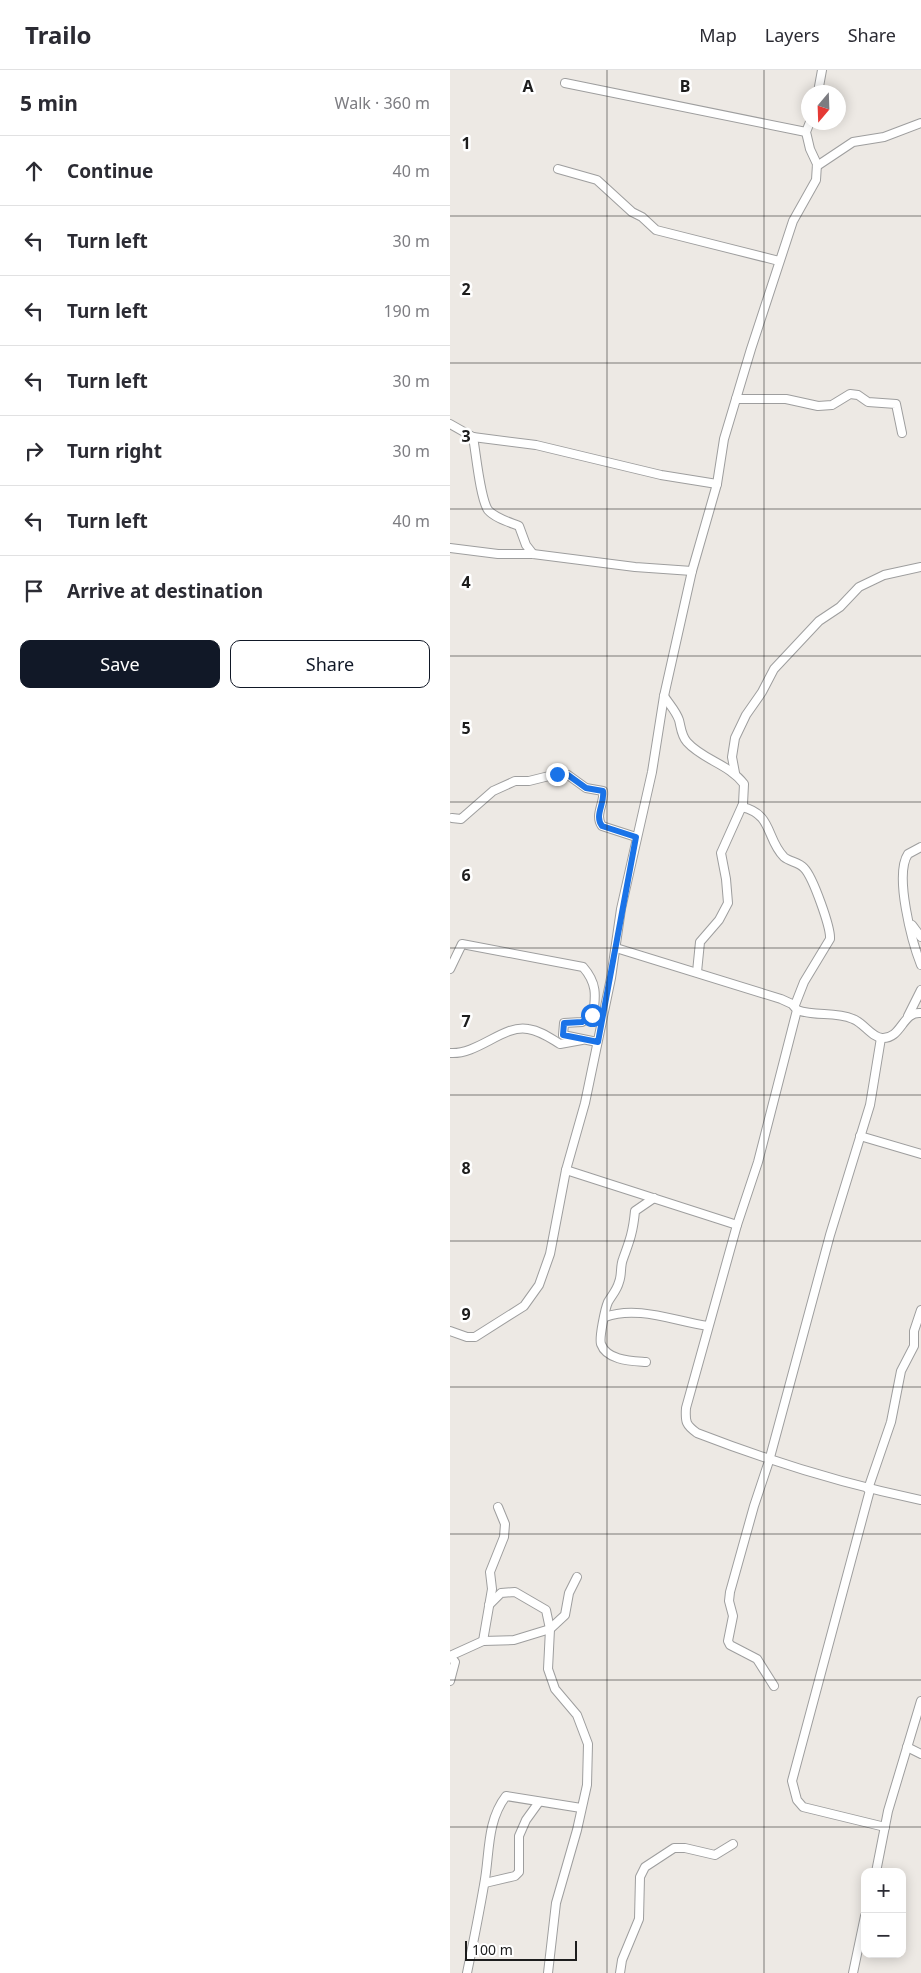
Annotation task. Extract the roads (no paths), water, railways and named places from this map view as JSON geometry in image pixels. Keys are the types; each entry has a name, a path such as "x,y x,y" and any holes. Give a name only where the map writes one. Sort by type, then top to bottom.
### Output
{"street":[{"path":"819,85 822,70"},
{"path":"450,1330 467,1337 475,1337 517,1311 531,1297 539,1285 550,1254 566,1170 585,1103 598,1042 616,948 621,909 652,772 664,696 692,571 717,484 724,439 793,221 816,180 817,166 806,132 565,83"},
{"path":"817,166 853,142 884,137 921,124"},
{"path":"558,169 597,180 632,212 642,217 656,230 779,262"},
{"path":"736,399 786,399 818,406 832,404 850,394 858,395 868,402 896,404 902,433"},
{"path":"450,424 473,437 536,445 661,476 717,484"},
{"path":"473,437 483,496 488,509 495,516 519,526 526,545 533,554"},
{"path":"450,548 498,554 533,554 635,567 692,571"},
{"path":"735,773 732,757 735,738 746,714 762,692 774,669 819,622 840,607 859,587 884,575 921,567"},
{"path":"664,696 676,713 687,742 703,755 735,773 744,784 742,807 721,853 728,903 722,916 700,942 697,972"},
{"path":"452,818 461,819 493,791 515,781 529,781 557,774 568,775 586,788 603,791 604,800 599,815 602,826 636,837"},
{"path":"742,807 759,814 784,857 804,868 814,884 823,906 830,939 804,982 796,1008 758,1162 737,1225 708,1326 686,1408 685,1421 697,1434 770,1461 869,1490 921,1500"},
{"path":"921,847 908,854 904,860 904,895 921,965"},
{"path":"910,922 921,937"},
{"path":"450,969 462,944 583,967 590,975 597,992 592,1015 582,1022 564,1023 562,1032 563,1035 598,1042"},
{"path":"616,948 697,972 811,1015 842,1015 858,1020 874,1035 881,1038 895,1034 904,1025 918,1000 921,990"},
{"path":"908,1016 914,1012 921,1013"},
{"path":"450,1053 478,1048 512,1030 526,1028 541,1032 560,1044 584,1039"},
{"path":"774,1686 757,1660 730,1645 728,1634 733,1616 729,1601 730,1592 754,1506 770,1461 870,1104 881,1038"},
{"path":"860,1136 921,1154"},
{"path":"566,1170 737,1225"},
{"path":"646,1362 624,1361 607,1352 602,1345 608,1302 615,1294 620,1280 622,1261 633,1236 635,1211 654,1198"},
{"path":"884,1827 803,1807 796,1800 792,1781 869,1490 891,1422 902,1371 914,1346 914,1331 921,1310"},
{"path":"605,1317 632,1311 708,1326"},
{"path":"483,1641 492,1590 490,1572 504,1536 505,1524 498,1507"},
{"path":"450,1681 455,1662 450,1656 483,1641 514,1640 550,1629 565,1615 569,1593 577,1577"},
{"path":"489,1605 501,1593 515,1592 546,1610 550,1629 548,1669 555,1689 577,1715 588,1744 586,1785 556,1902 548,1973"},
{"path":"877,1868 884,1827 921,1701"},
{"path":"907,1747 921,1754"},
{"path":"466,1973 485,1883 489,1838 501,1802 506,1796 581,1808"},
{"path":"485,1883 515,1876 519,1872 519,1836 526,1820 538,1802"},
{"path":"620,1973 622,1960 639,1919 640,1877 645,1868 674,1848 684,1848 715,1855 733,1844"},
{"path":"853,1973 861,1935"}]}
